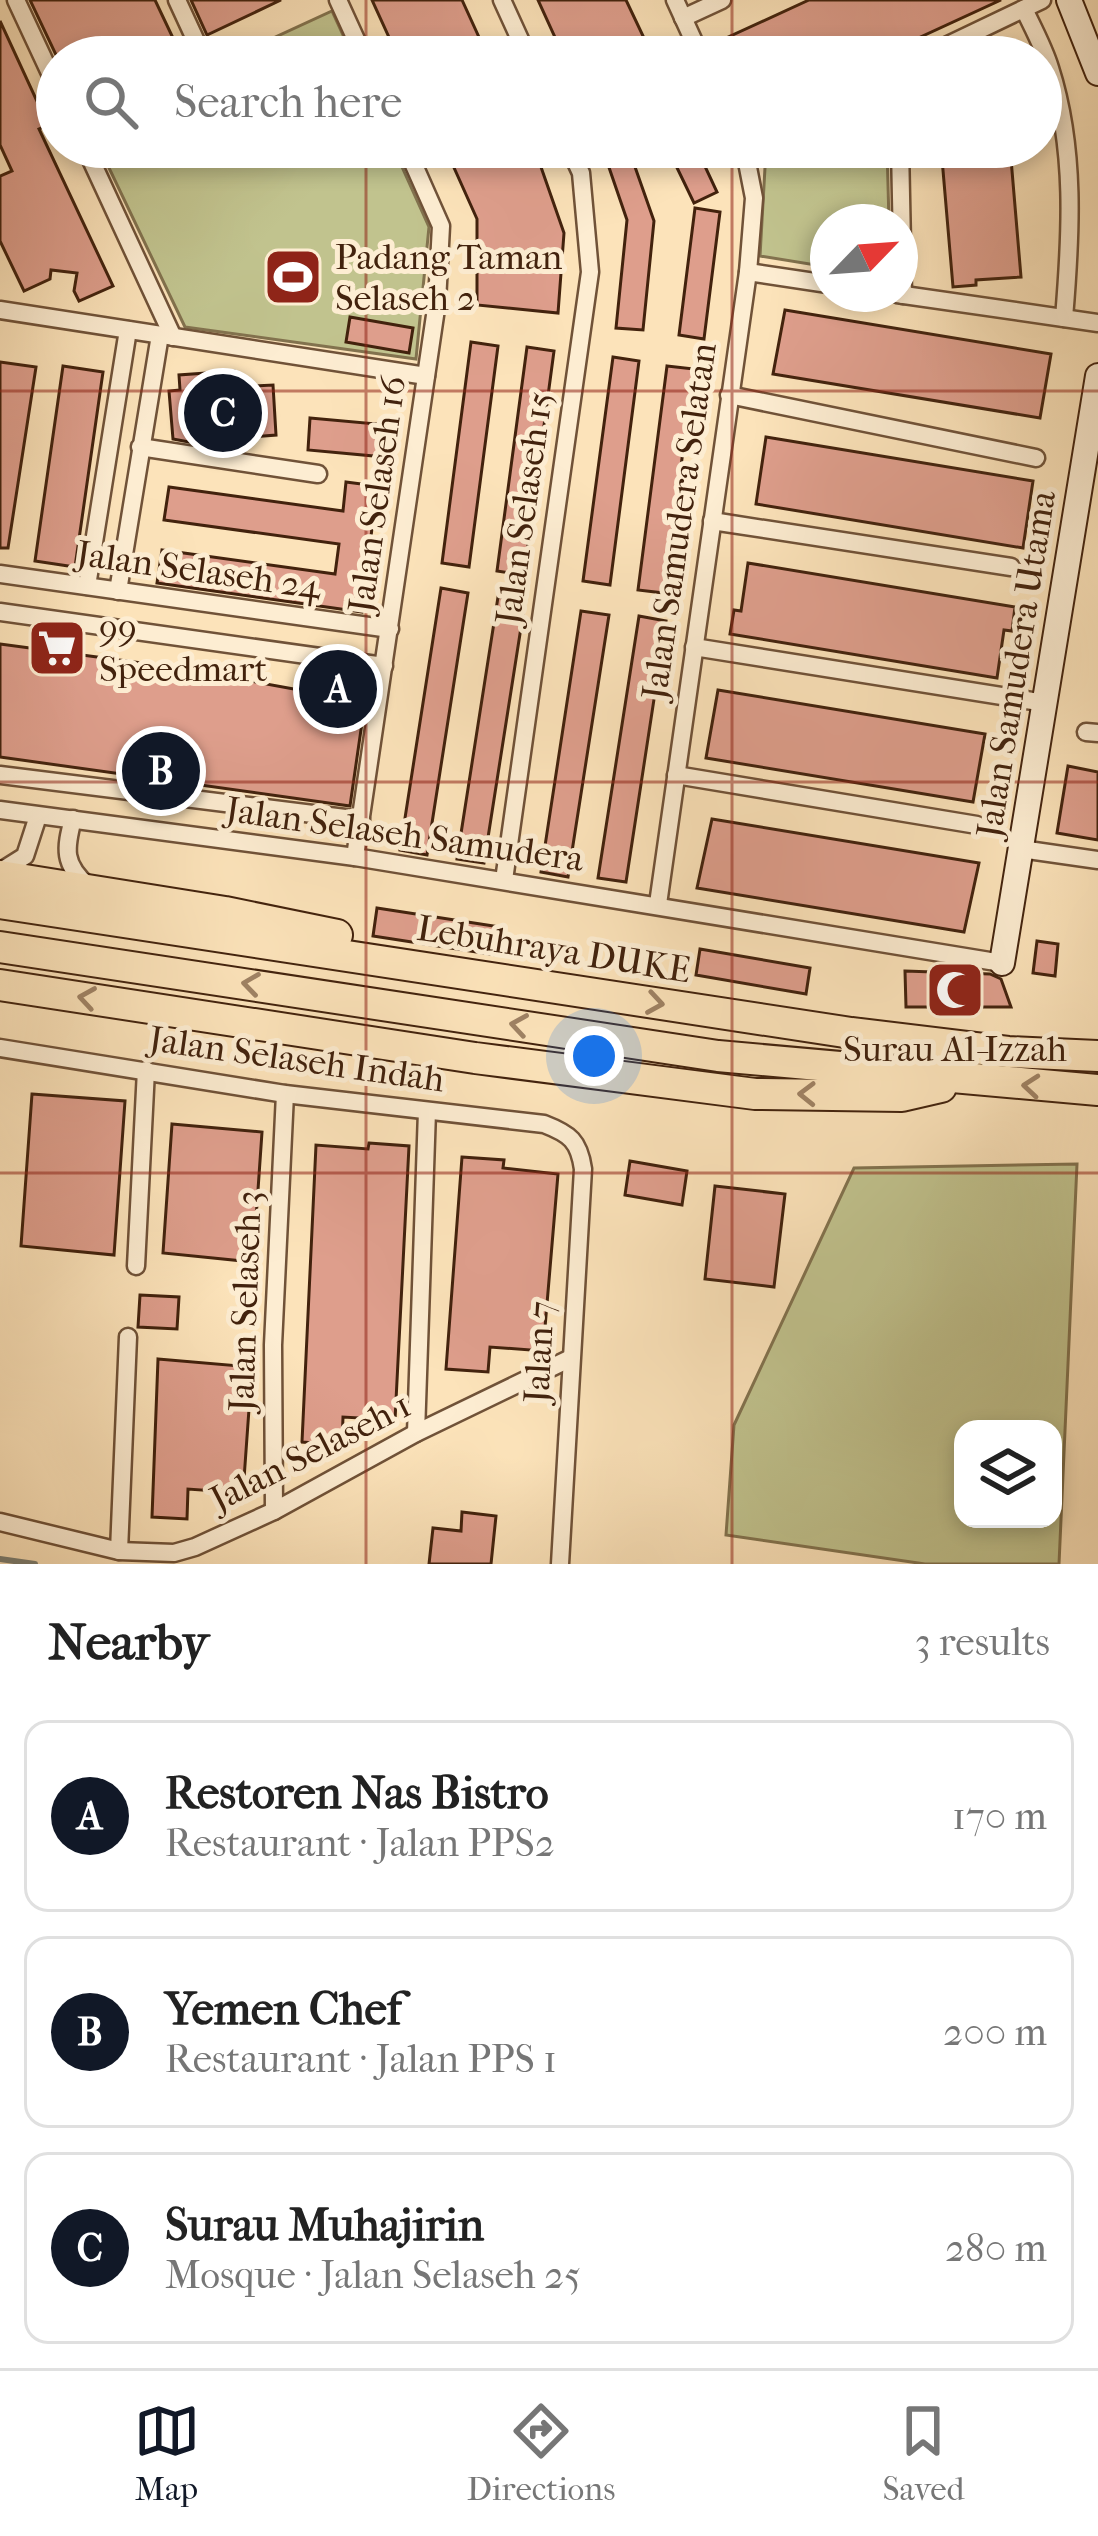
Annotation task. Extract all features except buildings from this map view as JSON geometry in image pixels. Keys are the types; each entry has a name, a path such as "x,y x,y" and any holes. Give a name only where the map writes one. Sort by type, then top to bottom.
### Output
{"highway":[{"path":"0,874 225,912 392,946 570,990"},
{"name":"Lebuhraya DUKE","path":"0,903 851,1033 1008,1052 1098,1056"},
{"path":"0,947 718,1056 1098,1090"},
{"path":"0,985 476,1058 755,1094 902,1096 964,1080"}],"street":[{"path":"16,0 36,43"},
{"path":"177,0 194,36"},
{"path":"338,0 354,36"},
{"path":"502,0 518,36"},
{"path":"675,0 691,36"},
{"path":"683,18 722,0"},
{"path":"967,36 1042,0"},
{"path":"1069,0 1098,73"},
{"path":"1024,9 1036,36"},
{"path":"1062,130 1071,232 1064,318"},
{"path":"94,168 167,336 140,447 118,591"},
{"name":"Jalan Selaseh 16","path":"355,857 436,302 441,226 415,168"},
{"name":"Jalan Selaseh 15","path":"504,880 590,272 579,168"},
{"name":"Jalan Samudera Selatan","path":"658,904 748,272 754,198 748,168"},
{"path":"900,168 900,204"},
{"path":"748,272 810,281"},
{"path":"918,297 1098,322"},
{"path":"0,310 426,376"},
{"path":"87,586 128,330"},
{"name":"Jalan Samudera Utama","path":"1002,963 1091,463 1098,376"},
{"path":"729,395 1036,458"},
{"path":"140,447 319,474"},
{"path":"712,521 1011,567"},
{"name":"Jalan Selaseh 24","path":"0,574 390,629"},
{"path":"0,612 384,666"},
{"path":"694,647 1045,703"},
{"path":"0,775 361,820"},
{"path":"676,775 977,825"},
{"name":"Jalan Selaseh Samudera","path":"0,810 355,857 1002,963"},
{"path":"0,874 25,856 38,815"},
{"path":"73,819 65,849 67,864 98,894"},
{"path":"1021,849 1098,860"},
{"name":"Jalan Selaseh Indah","path":"0,1048 286,1094 544,1124 564,1131 579,1144"},
{"path":"136,1265 146,1070"},
{"name":"Jalan Selaseh 3","path":"274,1510 273,1345 286,1094"},
{"path":"416,1432 427,1111"},
{"name":"Jalan 7","path":"560,1564 584,1169 579,1144"},
{"path":"119,1551 128,1337"},
{"name":"Jalan Selaseh 1","path":"0,1522 119,1551 174,1553 196,1547 416,1432 569,1359"}],"green space":[{"path":"332,11 343,36 278,36"},
{"name":"Padang Taman Selaseh 2","path":"109,168 402,168 429,227 416,359 185,327"},
{"path":"765,168 888,168 889,204 810,204 810,264 760,256"},
{"path":"1077,1164 1062,1497 1062,1420 954,1420 954,1528 1061,1528 1059,1564 925,1564 726,1535 734,1425 854,1168"}],"waterway":[{"path":"0,1559 35,1564"}],"place":[{"name":"Padang Taman Selaseh 2","path":"293,277"},
{"name":"Surau Muhajirin","path":"223,413"},
{"name":"99 Speedmart","path":"57,648"},
{"name":"Restoren Nas Bistro","path":"338,689"},
{"name":"Yemen Chef","path":"161,771"},
{"name":"Surau Al-Izzah","path":"955,990"}]}
